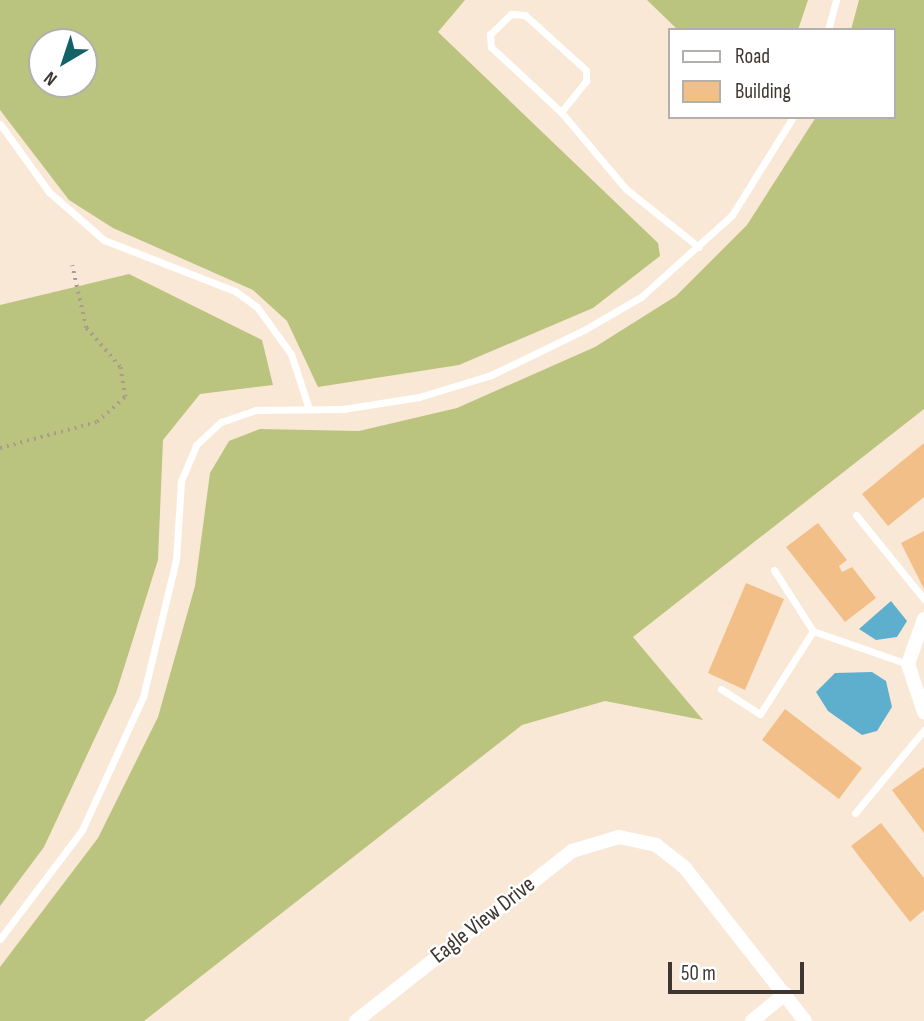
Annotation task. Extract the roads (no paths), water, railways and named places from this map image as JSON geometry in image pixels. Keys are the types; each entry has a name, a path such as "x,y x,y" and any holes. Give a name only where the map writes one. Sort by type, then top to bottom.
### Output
{"street":[{"path":"924,619 908,664 924,712"},
{"name":"Eagle View Drive","path":"356,1021 572,851 619,836 656,845 685,868 785,994"},
{"path":"752,1021 785,994 805,1021"}],"lane":[{"path":"829,28 836,0"},
{"path":"561,112 586,81 586,70 525,15 511,14 490,34 491,47 561,112 626,189 699,247"},
{"path":"0,939 82,830 143,697 176,560 181,481 196,445 221,422 256,410 309,409 419,397 491,375 641,297 699,247 739,206 792,119"},
{"path":"0,124 49,192 104,240 235,291 257,307 291,354 309,409"},
{"path":"856,515 924,598"},
{"path":"774,570 813,631 908,664"},
{"path":"721,689 760,714 813,631"},
{"path":"855,813 924,730"}],"water":[{"path":"891,601 907,621 897,637 876,640 859,629"},
{"path":"872,672 886,681 892,707 877,731 862,735 828,711 816,692 835,673"}]}
